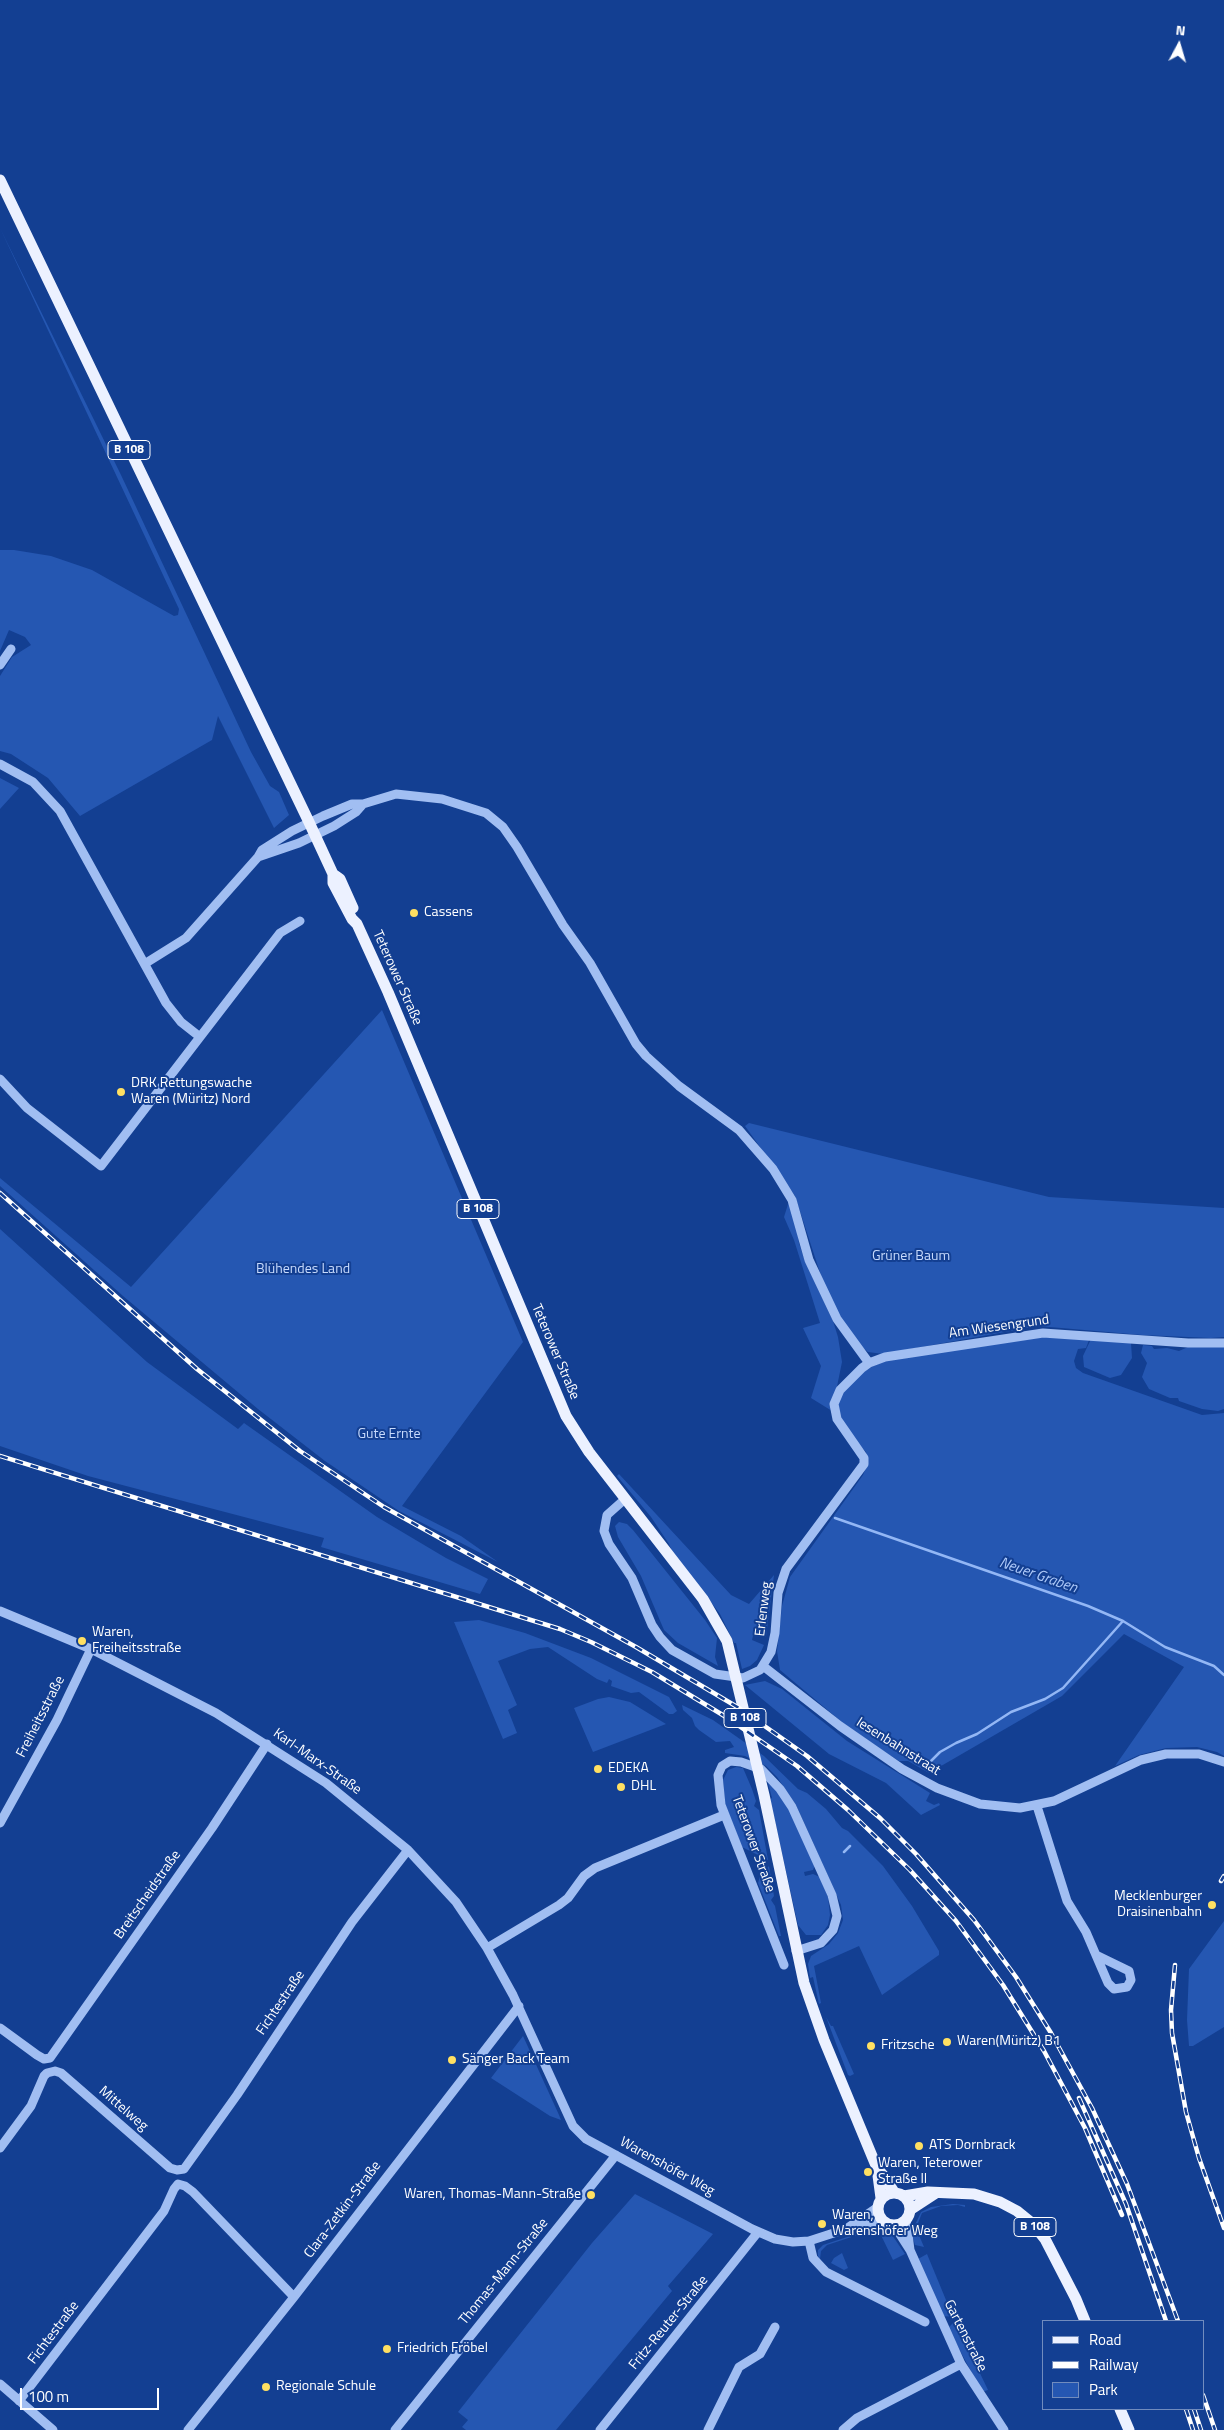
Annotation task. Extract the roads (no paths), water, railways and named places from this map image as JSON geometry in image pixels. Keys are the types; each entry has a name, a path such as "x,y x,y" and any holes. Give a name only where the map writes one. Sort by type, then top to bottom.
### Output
{"main road":[{"name":"B 108","path":"0,180 308,822"},
{"name":"Teterower Straße","path":"308,822 333,874 333,882 357,924 393,1002 557,1398 576,1434 621,1502 703,1599 727,1641 764,1795 796,1951 812,2008 876,2168 880,2203 888,2223"},
{"name":"Teterower Straße","path":"876,2168 908,2202 908,2215"},
{"path":"888,2223 908,2215 936,2193"},
{"name":"B 108","path":"880,2203 899,2194 965,2193 989,2198 1008,2206 1032,2224 1045,2239 1085,2320"},
{"path":"1120,2410 1129,2430"}],"street":[{"path":"0,665 11,649"},
{"path":"0,764 16,771 33,782 60,810 166,1003 181,1022 200,1037"},
{"path":"146,964 186,938 258,858 262,850 272,842 308,822 352,804 364,804 402,794 442,799 486,813 503,827 517,847 563,925 590,963 641,1050 679,1086 739,1130 773,1169 792,1200 809,1260 838,1322 869,1362"},
{"path":"258,858 314,835 356,812 364,804"},
{"path":"0,1079 27,1108 101,1166 280,933 300,921"},
{"name":"Am Wiesengrund","path":"869,1362 885,1357 1043,1333 1188,1344 1224,1343"},
{"name":"Erlenweg","path":"764,1666 774,1644 778,1593 783,1574 864,1464 864,1458 837,1419 834,1404 840,1390 850,1378 869,1362"},
{"path":"621,1502 605,1520 606,1538 627,1569 652,1624 666,1645 716,1674 728,1678 749,1676 764,1666"},
{"name":"Karl-Marx-Straße","path":"0,1611 91,1649 202,1705 267,1744 326,1783 408,1850 456,1902 487,1948 519,2006 532,2035"},
{"name":"Freiheitsstraße","path":"0,1823 53,1727 91,1649"},
{"name":"Iesenbahnstraat","path":"764,1666 864,1744 936,1788 980,1804 1000,1808 1036,1806 1065,1797 1125,1767 1155,1756 1189,1753 1224,1762"},
{"name":"Breitscheidstraße","path":"0,2028 37,2055 48,2059 212,1828 267,1744"},
{"name":"Teterower Straße","path":"784,1965 724,1815 717,1780 719,1770 730,1761 741,1762 761,1769 780,1789 792,1807 832,1895 837,1916 832,1930 821,1943 796,1951"},
{"path":"1036,1806 1067,1901 1096,1954"},
{"path":"487,1948 559,1905 568,1898 584,1876 595,1868 724,1815"},
{"name":"Fichtestraße","path":"178,2170 185,2167 236,2095 352,1922 408,1850"},
{"name":"Clara-Zetkin-Straße","path":"188,2430 294,2297 519,2006"},
{"name":"Warenshöfer Weg","path":"532,2035 573,2126 586,2139 758,2232 783,2241 809,2241 846,2229 888,2223"},
{"name":"Mittelweg","path":"0,2148 32,2106 44,2076 50,2071 61,2074 170,2168 178,2170"},
{"name":"Thomas-Mann-Straße","path":"395,2430 616,2155"},
{"name":"Fichtestraße","path":"19,2401 164,2211 174,2189 180,2184 194,2192 294,2297"},
{"name":"Warenshöfer Weg","path":"846,2229 880,2203"},
{"name":"Gartenstraße","path":"908,2215 910,2250"},
{"name":"Gartenstraße","path":"888,2223 910,2250 961,2364 1004,2430"},
{"name":"Fritz-Reuter-Straße","path":"600,2430 758,2232"},
{"path":"809,2241 812,2258 826,2272 925,2322"},
{"path":"708,2430 739,2367 760,2354 775,2327"},
{"path":"842,2430 857,2418 961,2364"},
{"path":"0,2384 53,2430"}],"waterway":[{"name":"Neuer Graben","path":"835,1518 1088,1606 1123,1621 1165,1647 1214,1666 1224,1675"},
{"path":"927,1765 940,1752 977,1734 1011,1712 1045,1699 1063,1688 1123,1621"},
{"path":"844,1852 850,1846"}],"railway":[{"path":"0,1193 197,1369 300,1451 384,1507 636,1647 739,1708 807,1756 880,1818 916,1854 974,1920 1016,1977 1051,2033 1092,2108 1127,2184 1178,2320"},
{"path":"0,1456 560,1629 652,1672 726,1717 797,1766 848,1810 910,1870 956,1921 1003,1985 1044,2051 1085,2128 1122,2215"},
{"path":"1221,1881 1224,1876"},
{"path":"1175,1965 1171,2010 1172,2033 1186,2112 1199,2158 1224,2228"},
{"path":"1079,2098 1126,2204 1166,2320"},
{"path":"1204,2398 1215,2430"},
{"path":"1186,2410 1193,2430"},
{"path":"1194,2410 1201,2430"}],"place":[{"name":"Cassens","path":"414,913"},
{"name":"DRK Rettungswache Waren (Müritz) Nord","path":"121,1092"},
{"name":"Waren, Freiheitsstraße","path":"82,1641"},
{"name":"EDEKA","path":"598,1769"},
{"name":"DHL","path":"621,1787"},
{"name":"Mecklenburger Draisinenbahn","path":"1212,1905"},
{"name":"Waren(Müritz) B1","path":"947,2042"},
{"name":"Fritzsche","path":"871,2046"},
{"name":"Sänger Back Team","path":"452,2060"},
{"name":"ATS Dornbrack","path":"919,2146"},
{"name":"Waren, Teterower Straße II","path":"868,2172"},
{"name":"Waren, Thomas-Mann-Straße","path":"591,2195"},
{"name":"Waren, Warenshöfer Weg","path":"822,2224"},
{"name":"Friedrich Fröbel","path":"387,2349"},
{"name":"Regionale Schule","path":"266,2387"}],"park label":[{"name":"Grüner Baum","path":"911,1257"},
{"name":"Blühendes Land","path":"303,1270"},
{"name":"Gute Ernte","path":"389,1435"}]}
